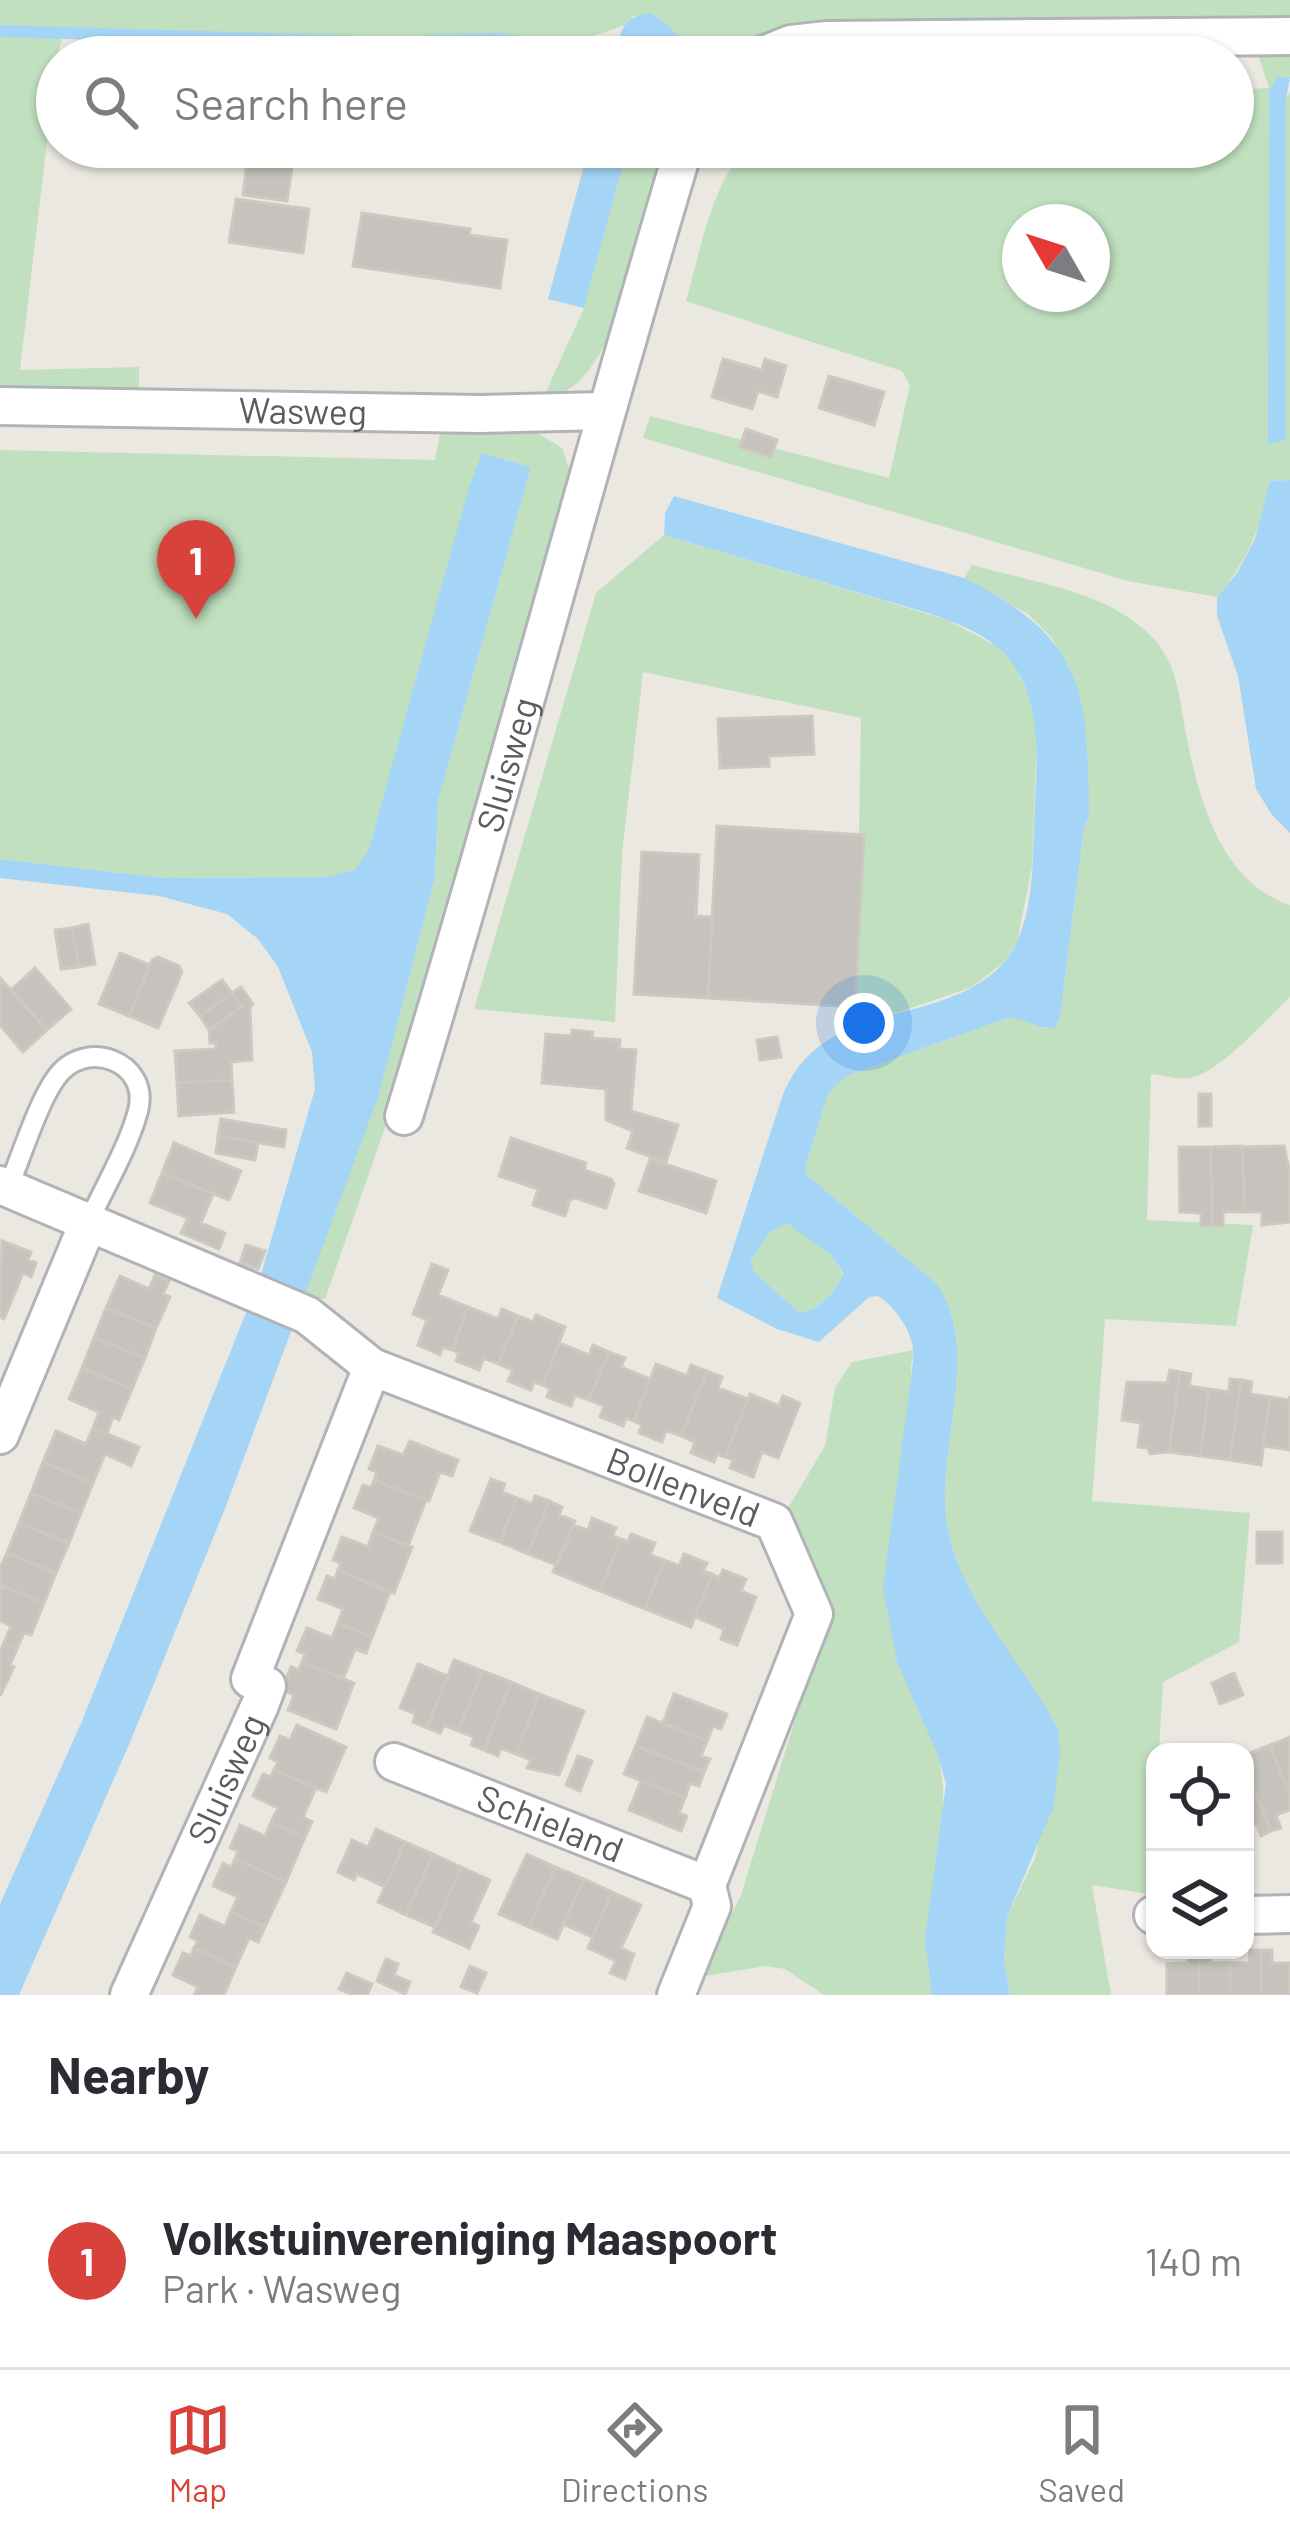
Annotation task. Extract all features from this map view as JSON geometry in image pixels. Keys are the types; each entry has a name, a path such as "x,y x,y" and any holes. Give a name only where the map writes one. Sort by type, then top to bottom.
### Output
{"street":[{"path":"1254,36 1290,36"},
{"name":"Sluisweg","path":"404,1116 495,814 604,411 678,168"},
{"name":"Wasweg","path":"0,406 480,414 604,411"},
{"name":"Bollenveld","path":"4,1187 317,1323 372,1367 774,1522 814,1614 707,1886 712,1906 676,1995"},
{"path":"0,1435 89,1221"},
{"name":"Sluisweg","path":"129,1995 260,1705 266,1686 250,1679 372,1367"},
{"name":"Schieland","path":"394,1762 707,1886"},
{"path":"1254,1915 1290,1915"}],"lane":[{"path":"4,1187 56,1077 76,1059 98,1054 122,1064 137,1082 139,1108 89,1221"}],"green space":[{"path":"0,0 1290,0 1290,20 782,32 773,36 664,36 634,15 623,26 593,36 64,32 63,36 36,36 36,168 44,168 20,370 139,367 139,392 0,389"},
{"path":"1257,52 1290,52 1290,77 1278,77 1268,442 1286,440 1286,99 1290,92 1290,480 1270,481 1252,543 1217,597 1128,581 643,438 650,416 889,478 910,385 902,371 686,301 715,200 732,168 1254,168 1254,89 1269,88"},
{"path":"622,168 663,168 631,282 601,352 583,377 563,392 545,394 584,308"},
{"path":"441,428 534,431 562,448 571,474 395,1099 325,1299 302,1298 378,1097 435,877 438,801 531,467 482,453 369,849 355,869 329,877 164,878 0,859 0,450 435,460"},
{"path":"664,535 948,620 998,647 1016,667 1037,732 1032,867 1017,942 1003,963 972,987 850,1029 847,998 859,833 861,718 643,672 622,854 615,1022 474,1009 596,593"},
{"path":"972,565 1089,597 1149,634 1173,672 1200,792 1219,840 1248,879 1290,905 1290,997 1229,1056 1202,1074 1185,1078 1151,1074 1147,1220 1253,1225 1236,1326 1105,1319 1092,1501 1250,1513 1239,1642 1163,1682 1160,1743 1146,1743 1146,1894 1092,1885 1111,1995 1010,1995 1004,1959 1007,1917 1036,1856 1058,1729 969,1587 947,1525 945,1491 957,1358 949,1307 937,1284 807,1175 805,1168 828,1094 846,1076 1007,1018 1018,1016 1046,1029 1060,1018 1089,816 1070,668 1051,637 1028,614 964,578"},
{"path":"787,1222 830,1254 844,1275 820,1304 800,1313 754,1272 751,1260 770,1232"},
{"path":"914,1350 911,1365 937,1753 943,1783 928,1934 933,1995 824,1995 785,1969 765,1966 700,1977 741,1895 825,1623 778,1525 825,1446 835,1388 852,1362"}],"water":[{"path":"651,13 676,36 620,36 628,22"},
{"path":"1278,77 1290,77 1286,99 1286,440 1268,444 1269,90"},
{"path":"583,168 622,168 584,308 548,299"},
{"path":"482,453 531,467 438,801 435,877 378,1098 226,1506 131,1740 19,1995 0,1995 0,1904 82,1721 260,1278 315,1089 312,1052 278,967 258,939 227,914 159,896 0,878 0,859 164,878 329,877 355,869 369,849"},
{"path":"1290,480 1290,833 1256,789 1238,676 1217,616 1217,597 1255,539 1270,481"},
{"path":"674,496 964,578 1034,623 1072,672 1081,701 1089,817 1060,1018 1054,1028 1048,1028 1007,1018 846,1076 828,1094 805,1168 807,1175 937,1284 949,1307 957,1358 945,1491 947,1525 969,1587 1058,1729 1053,1808 1007,1917 1004,1959 1010,1995 933,1995 931,1989 925,1939 946,1784 897,1662 883,1588 912,1372 909,1335 896,1312 878,1296 869,1297 819,1342 777,1329 717,1298 781,1100 798,1068 846,1030 965,991 992,974 1016,944 1028,908 1032,868 1036,748 1032,708 1013,663 969,629 664,535 665,513","holes":["787,1223 830,1254 844,1274 826,1299 800,1313 754,1272 751,1260 770,1232"]}],"building":[{"path":"246,168 292,168 287,201 243,195"},
{"path":"236,199 309,209 303,253 229,242"},
{"path":"362,213 470,229 469,235 507,240 500,288 353,266"},
{"path":"723,359 762,370 765,359 786,366 777,397 758,391 752,409 712,397"},
{"path":"829,376 884,392 874,425 819,408"},
{"path":"746,429 777,440 771,457 740,447"},
{"path":"812,716 814,754 769,756 769,766 720,768 718,719"},
{"path":"717,826 864,835 855,1007 708,998"},
{"path":"642,852 699,855 696,916 712,917 708,998 634,994"},
{"path":"88,924 95,964 79,967 72,928"},
{"path":"72,928 79,967 61,969 55,930"},
{"path":"120,953 150,965 129,1016 99,1004"},
{"path":"158,957 182,972 158,1028 129,1016 152,960"},
{"path":"35,968 71,1009 47,1030 11,990"},
{"path":"0,978 47,1030 23,1052 0,1025"},
{"path":"222,980 232,993 200,1016 189,1003"},
{"path":"241,987 253,1004 252,1060 231,1062 232,1080 177,1083 175,1051 216,1049 209,1030 242,1007 232,993"},
{"path":"232,993 242,1007 209,1030 200,1016"},
{"path":"572,1030 593,1032 592,1038 620,1040 619,1049 636,1050 631,1111 678,1125 666,1162 627,1148 633,1131 606,1120 606,1089 542,1083 546,1034 571,1036"},
{"path":"777,1037 781,1057 760,1060 757,1040"},
{"path":"232,1080 234,1112 179,1116 177,1083"},
{"path":"1199,1094 1211,1094 1211,1126 1199,1126"},
{"path":"221,1119 286,1130 284,1147 218,1136"},
{"path":"218,1136 258,1143 255,1160 216,1153"},
{"path":"511,1138 586,1163 584,1170 611,1179 614,1184 606,1208 575,1198 565,1216 533,1205 538,1189 499,1176"},
{"path":"174,1143 241,1171 229,1200 162,1173"},
{"path":"1242,1146 1245,1212 1223,1212 1223,1226 1212,1226 1211,1147"},
{"path":"1284,1146 1290,1174 1290,1222 1262,1225 1262,1212 1245,1212 1242,1147"},
{"path":"1179,1147 1211,1147 1212,1226 1201,1226 1201,1213 1180,1212"},
{"path":"650,1159 716,1181 706,1213 639,1191"},
{"path":"162,1173 213,1194 201,1223 225,1233 219,1249 181,1233 188,1218 150,1203"},
{"path":"2,1241 31,1252 28,1260 36,1263 31,1277 23,1273 4,1319 0,1317"},
{"path":"246,1245 265,1251 258,1269 240,1263"},
{"path":"432,1264 448,1270 438,1295 468,1307 452,1350 443,1347 440,1355 418,1345 427,1320 413,1314"},
{"path":"155,1275 169,1281 163,1294 170,1297 156,1328 106,1308 120,1276 149,1289"},
{"path":"468,1307 498,1319 502,1309 518,1316 498,1364 484,1358 479,1370 456,1361 459,1353 452,1350"},
{"path":"106,1308 156,1328 145,1358 94,1338"},
{"path":"536,1315 565,1327 543,1385 534,1382 531,1390 508,1381 513,1370 498,1364 518,1316 533,1322"},
{"path":"94,1338 145,1358 132,1389 82,1368"},
{"path":"559,1343 589,1355 593,1345 609,1352 589,1400 575,1395 571,1406 547,1397 550,1389 543,1385"},
{"path":"609,1352 625,1358 621,1367 650,1379 634,1421 626,1418 623,1426 600,1417 604,1406 589,1400"},
{"path":"656,1364 687,1376 691,1365 707,1371 681,1436 666,1430 662,1442 639,1433 642,1425 634,1421"},
{"path":"82,1368 132,1389 119,1420 113,1417 107,1433 93,1428 99,1412 69,1399"},
{"path":"1170,1370 1180,1372 1169,1452 1150,1454 1148,1448 1138,1447 1141,1423 1122,1420 1127,1382 1167,1383"},
{"path":"707,1371 722,1377 718,1388 748,1399 725,1457 717,1454 714,1462 691,1453 695,1442 681,1436"},
{"path":"1180,1372 1191,1374 1189,1386 1209,1389 1200,1456 1169,1452"},
{"path":"1230,1379 1241,1380 1230,1460 1200,1456 1209,1389 1229,1392"},
{"path":"1241,1380 1252,1382 1250,1394 1270,1397 1261,1465 1230,1460"},
{"path":"750,1394 779,1406 783,1396 800,1403 778,1458 762,1452 753,1477 730,1468 733,1460 725,1457"},
{"path":"1290,1396 1290,1450 1263,1446 1270,1397 1289,1400"},
{"path":"93,1428 139,1447 131,1466 105,1454 93,1483 43,1462 56,1431 86,1444"},
{"path":"410,1441 458,1460 452,1476 440,1472 429,1501 374,1480 377,1472 369,1469 378,1446 403,1455"},
{"path":"43,1462 93,1483 81,1513 31,1493"},
{"path":"491,1479 505,1484 502,1492 517,1498 500,1542 470,1531"},
{"path":"374,1480 426,1500 408,1546 373,1532 379,1518 354,1508 363,1485 371,1488"},
{"path":"31,1493 81,1513 69,1543 19,1523"},
{"path":"535,1496 549,1501 528,1554 500,1542 517,1498 532,1504"},
{"path":"549,1501 562,1507 559,1515 575,1521 557,1565 528,1554"},
{"path":"592,1518 616,1528 612,1536 621,1539 600,1591 553,1572 573,1525 588,1530"},
{"path":"19,1523 69,1543 56,1573 7,1553"},
{"path":"373,1532 412,1547 394,1593 338,1570 341,1563 333,1560 342,1537 368,1547"},
{"path":"1257,1532 1282,1532 1282,1563 1257,1563"},
{"path":"631,1534 655,1543 650,1555 664,1560 645,1609 600,1591 621,1539 628,1542"},
{"path":"7,1553 56,1573 44,1603 0,1585 0,1568"},
{"path":"684,1554 707,1563 703,1571 712,1574 691,1627 645,1609 664,1560 679,1566"},
{"path":"338,1570 390,1592 372,1637 338,1623 343,1609 318,1599 327,1576 335,1579"},
{"path":"723,1570 746,1579 741,1591 756,1597 737,1645 721,1639 724,1629 695,1617 712,1574 719,1578"},
{"path":"0,1585 44,1603 31,1635 24,1633 17,1649 4,1643 11,1626 0,1621"},
{"path":"338,1623 372,1637 366,1653 355,1649 343,1679 302,1662 305,1654 297,1651 307,1628 332,1638"},
{"path":"4,1643 17,1649 0,1696 0,1652"},
{"path":"454,1660 483,1671 458,1731 444,1725 440,1733 427,1728"},
{"path":"302,1662 354,1683 336,1729 288,1710 294,1695 282,1690 291,1667 299,1670"},
{"path":"418,1664 448,1676 427,1728 413,1722 416,1714 400,1708"},
{"path":"483,1671 511,1682 484,1750 471,1745 474,1737 458,1731"},
{"path":"1234,1673 1243,1695 1220,1704 1212,1683"},
{"path":"511,1682 539,1694 516,1754 501,1748 498,1756 484,1750"},
{"path":"539,1694 584,1711 559,1775 527,1768 531,1760 516,1754"},
{"path":"674,1694 727,1714 721,1729 713,1726 707,1741 663,1723"},
{"path":"647,1717 707,1741 701,1756 710,1759 704,1772 636,1746"},
{"path":"297,1725 346,1747 326,1792 274,1770 278,1762 270,1758 280,1736 290,1740"},
{"path":"1290,1737 1290,1797 1270,1745"},
{"path":"1270,1745 1290,1797 1290,1810 1276,1815 1281,1828 1271,1831 1254,1789 1254,1751"},
{"path":"636,1746 704,1772 699,1786 690,1783 685,1798 624,1774"},
{"path":"578,1756 592,1761 580,1791 566,1785"},
{"path":"274,1770 316,1788 303,1817 312,1822 305,1837 271,1822 278,1808 253,1796 263,1774 271,1777"},
{"path":"641,1781 685,1798 679,1813 687,1816 681,1831 629,1810"},
{"path":"1254,1790 1271,1831 1261,1836"},
{"path":"271,1822 305,1837 286,1882 235,1859 238,1851 230,1848 240,1825 265,1836"},
{"path":"376,1829 405,1842 385,1887 357,1874 354,1880 338,1872 352,1840 368,1847"},
{"path":"405,1842 433,1854 406,1915 378,1902"},
{"path":"433,1854 461,1867 435,1927 406,1915"},
{"path":"527,1854 555,1867 529,1927 499,1914"},
{"path":"235,1859 286,1882 265,1927 231,1912 238,1897 213,1886 223,1863 231,1867"},
{"path":"461,1867 490,1880 471,1922 479,1926 469,1948 433,1932"},
{"path":"555,1867 584,1879 557,1939 529,1927"},
{"path":"584,1879 612,1892 592,1937 563,1924"},
{"path":"612,1892 641,1905 621,1948 634,1954 625,1979 610,1973 616,1961 588,1948"},
{"path":"231,1912 265,1927 258,1942 249,1938 236,1967 194,1948 198,1941 190,1937 200,1915 225,1926"},
{"path":"194,1948 236,1967 224,1995 194,1995 198,1987 173,1975 183,1953 191,1956"},
{"path":"1254,1950 1261,1950 1261,1995 1230,1995 1230,1963 1249,1963"},
{"path":"1261,1950 1272,1950 1272,1963 1290,1963 1290,1995 1261,1995"},
{"path":"386,1959 398,1964 394,1975 410,1982 405,1994 377,1981"},
{"path":"1188,1959 1199,1959 1199,1995 1167,1995 1167,1964 1188,1963"},
{"path":"1199,1959 1230,1963 1230,1995 1199,1995"},
{"path":"470,1966 486,1973 477,1993 461,1987"},
{"path":"347,1973 372,1984 367,1995 339,1989"}],"waterway":[{"path":"0,31 163,36"}],"place":[{"name":"Volkstuinvereniging Maaspoort","path":"196,619"}]}
